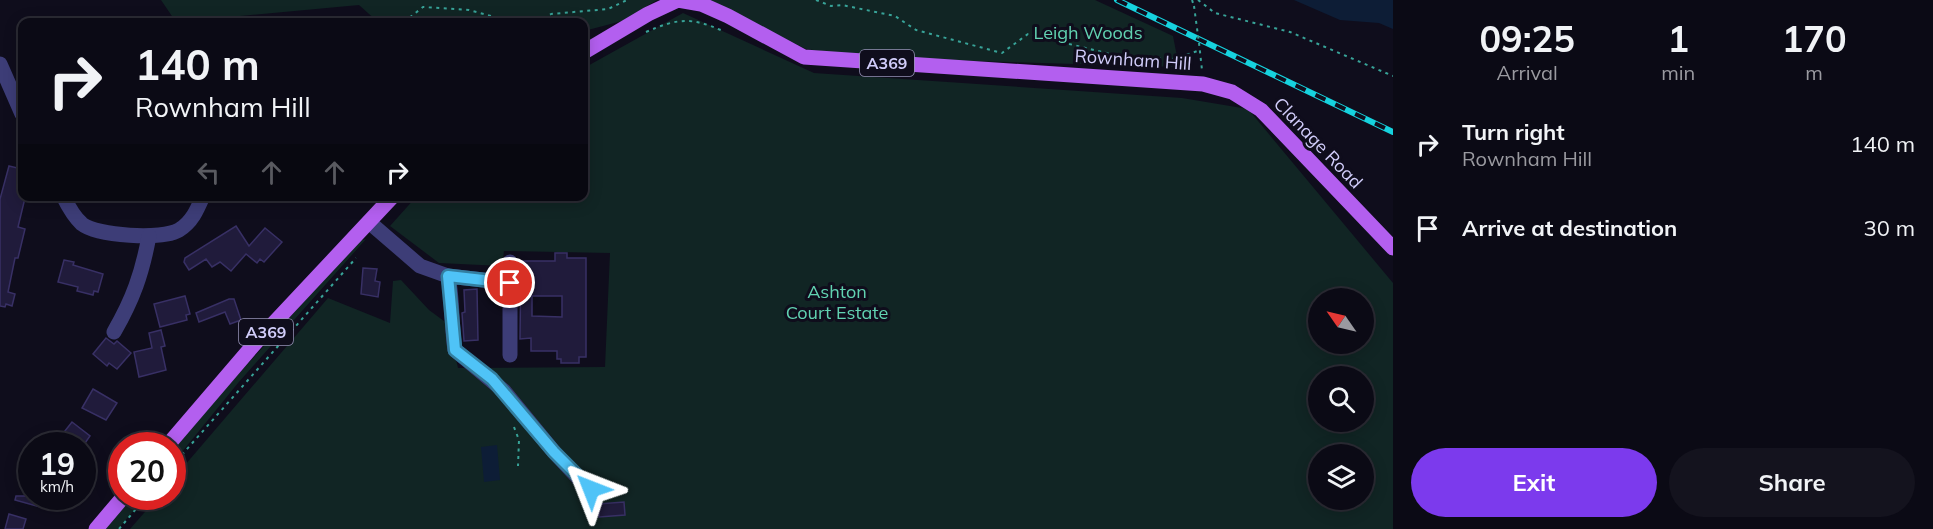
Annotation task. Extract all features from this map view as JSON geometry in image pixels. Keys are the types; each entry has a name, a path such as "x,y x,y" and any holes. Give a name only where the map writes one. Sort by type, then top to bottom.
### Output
{"main road":[{"name":"Rownham Hill","path":"588,47 678,0 701,4 728,16 804,57 1203,84"},
{"name":"Clanage Road","path":"1203,84 1232,92 1261,110 1393,248"},
{"name":"A369","path":"179,432 257,341 388,201"},
{"path":"96,529 112,510"}],"street":[{"path":"0,64 18,105"},
{"path":"66,201 71,211 86,226 122,234 149,236 181,229 194,217 201,201"},
{"path":"369,222 420,266 448,276 510,283"},
{"path":"114,332 133,298 141,277 149,236"},
{"path":"510,262 510,355"},
{"path":"448,276 455,350 492,379 593,494"}],"path":[{"path":"544,18 551,14 608,9 627,0"},
{"path":"816,0 831,6 843,5 895,16 916,30 1002,53 1028,34 1119,56 1175,59 1200,50"},
{"path":"1192,0 1203,84"},
{"path":"1198,0 1215,13 1290,32 1393,76"},
{"path":"409,18 423,7 444,7 469,10 498,18"},
{"path":"186,450 357,257"},
{"path":"512,401 512,420 519,440 518,466"},
{"path":"119,529 135,510"}],"green space":[{"path":"161,0 657,0 622,21 588,30 588,18 374,18 359,5 219,18 173,18"},
{"name":"Leigh Woods","path":"707,0 1095,0 1173,36 1179,67 873,58 806,49"},
{"name":"Ashton Court Estate","path":"683,13 814,73 1182,98 1248,109 1393,283 1393,529 130,529 147,510 186,510 186,464 328,298 390,323 393,281 401,280 429,310 448,324 458,368 605,367 610,253 504,251 502,266 439,263 390,226 412,201 588,201 588,66"},
{"path":"366,239 238,383 186,447 186,432 359,241"},
{"path":"120,510 134,510 118,529 103,529"}],"water":[{"path":"1294,0 1393,0 1393,29 1379,23 1340,20"},
{"path":"497,445 500,480 484,482 481,447"}],"building":[{"path":"9,166 18,168 18,201 24,201 18,227 25,229 18,258 15,258 8,292 15,294 12,306 6,304 5,307 0,306 0,199"},
{"path":"236,226 249,246 265,228 282,242 264,262 260,259 257,263 246,254 231,271 220,262 212,267 206,259 189,270 184,262 185,258"},
{"path":"555,253 567,253 567,258 586,258 586,357 579,357 579,363 561,363 561,359 557,359 557,351 531,351 531,338 520,339 521,261 555,261","holes":["532,296 562,296 562,317 532,316"]},
{"path":"64,260 103,274 98,292 94,291 93,295 77,291 78,287 58,282"},
{"path":"363,268 377,269 375,281 380,282 378,297 361,294"},
{"path":"477,289 478,340 464,341 462,313 465,312 464,290"},
{"path":"185,296 190,314 186,315 187,320 160,327 154,304"},
{"path":"234,299 241,320 230,324 225,312 199,322 196,313"},
{"path":"161,330 165,346 161,347 166,370 139,377 134,352 152,348 149,333"},
{"path":"106,338 114,344 117,341 131,353 117,369 109,363 107,366 93,354"},
{"path":"93,389 117,403 106,420 82,408"},
{"path":"72,422 85,432 64,432"},
{"path":"624,502 625,515 599,517 598,504"},
{"path":"9,514 26,519 23,529 5,529"}],"railway":[{"path":"1117,0 1393,132"}],"route":[{"path":"510,283 476,281 448,276 452,293 451,320 455,350 504,391 554,452 591,489"}]}
